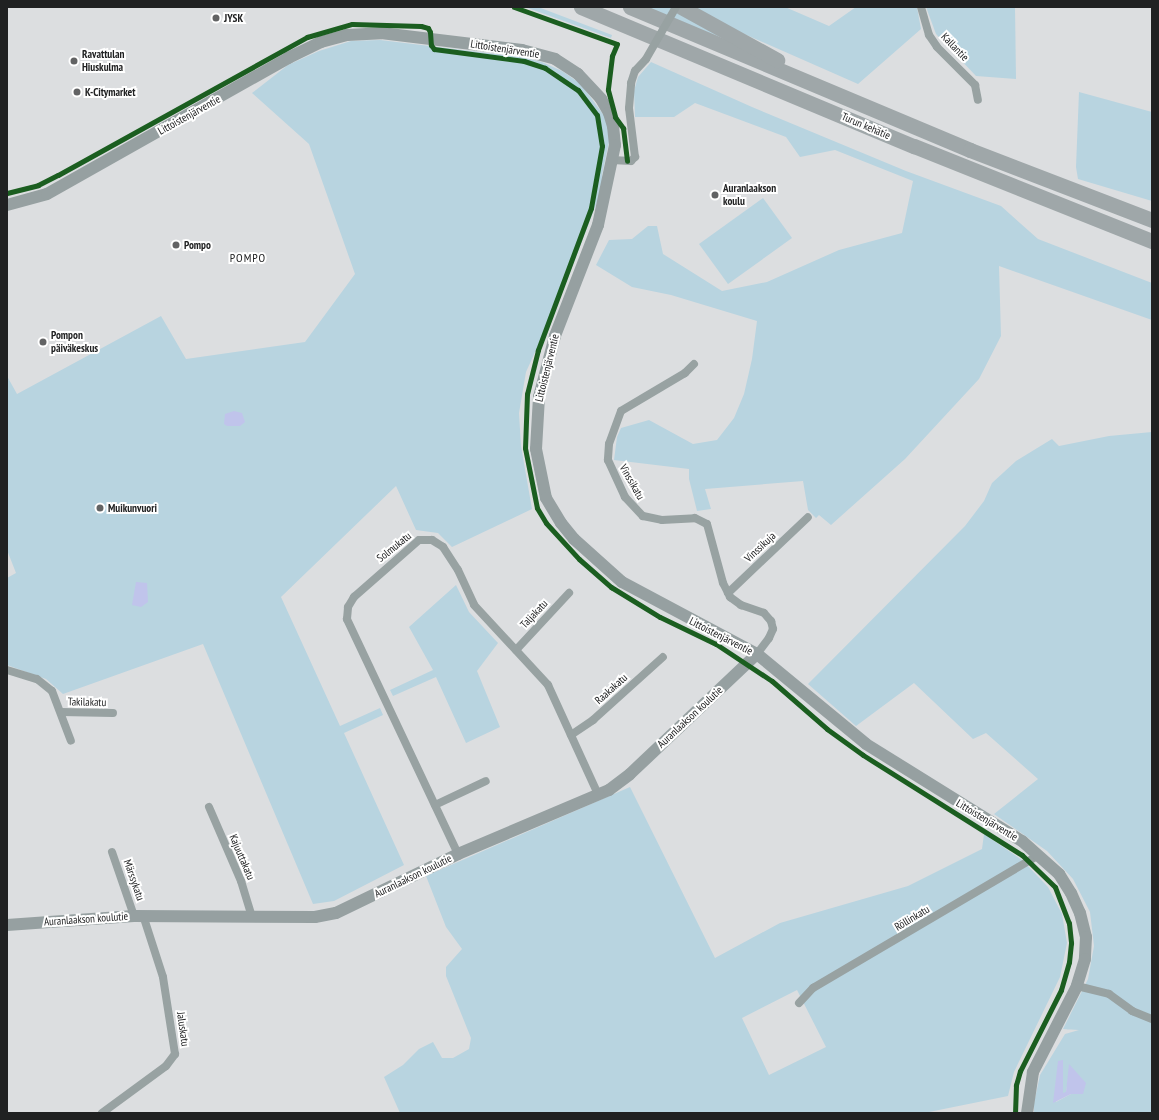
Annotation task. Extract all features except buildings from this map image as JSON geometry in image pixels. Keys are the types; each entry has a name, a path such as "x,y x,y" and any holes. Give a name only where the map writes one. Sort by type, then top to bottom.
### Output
{"highway":[{"name":"Turun kehätie","path":"630,7 970,150 1152,220"},
{"path":"681,7 846,97"},
{"name":"Turun kehätie","path":"582,8 921,149 1152,241"}],"street":[{"path":"612,160 631,161 635,158 629,108 631,83 635,71 646,59 676,7"},
{"name":"Kallantie","path":"921,7 929,35 937,47 975,86 978,100"},
{"name":"Littoistenjärventie","path":"7,205 47,194 84,175 294,55 321,42 365,33 491,45 522,50 555,59 588,84 609,113 614,133 612,160 598,225 555,336 539,397 536,449 546,498 574,539 622,582 757,654 866,744 1022,841 1039,855 1066,884 1077,904 1084,925 1085,959 1077,986 1033,1072 1027,1113"},
{"name":"Vinssikatu","path":"694,364 685,373 621,411 615,421 609,444 608,460 625,497 643,516 662,520 695,518 707,524 728,593"},
{"name":"Vinssikuja","path":"728,593 808,518"},
{"name":"Solmukatu","path":"458,854 350,626 347,615 349,604 411,545 419,540 432,540 447,552 474,605 548,685 598,794"},
{"name":"Taljakatu","path":"516,650 569,593"},
{"path":"728,593 736,602 764,613 771,621 773,629 769,638 757,654"},
{"name":"Auranlaakson koulutie","path":"7,925 138,916 329,916 458,854 598,794 630,774 757,654"},
{"name":"Raakakatu","path":"571,735 593,720 663,657"},
{"path":"7,670 43,682 55,696 71,741"},
{"name":"Takilakatu","path":"61,712 113,713"},
{"path":"435,805 486,781"},
{"name":"Kajuuttakatu","path":"210,808 241,881 252,916"},
{"name":"Märssykatu","path":"112,852 138,916"},
{"name":"Röllinkatu","path":"799,1003 813,988 1039,855"},
{"name":"Jaluskatu","path":"102,1113 166,1066 174,1057 174,1045 163,977 138,916"},
{"path":"1077,986 1109,994 1132,1011 1152,1019"}],"shaded area":[{"path":"525,7 538,7 612,35 611,38"},
{"path":"642,7 671,7 740,45"},
{"path":"688,7 785,7 829,26 856,7 917,7 921,29 858,84 742,33"},
{"path":"926,7 1015,7 1016,79 976,76 936,34"},
{"path":"380,40 521,57 542,62 562,71 581,84 605,117 610,137 602,175 604,184 564,288 526,372 519,413 521,446 532,509 452,547 438,533 416,530 396,486 281,597 340,726 380,708 383,715 344,733 404,865 334,901 313,904 203,644 63,694 46,679 7,665 7,578 16,573 7,550 7,376 17,394 161,316 186,359 305,342 355,274 309,144 252,93 288,65 319,51 351,41"},
{"path":"651,62 752,107 906,171 1001,206 1038,239 1152,283 1152,320 999,266 1001,336 979,379 905,459 831,525 819,515 816,518 808,510 803,481 705,489 711,509 697,511 689,479 689,469 614,460 617,437 621,428 649,420 693,444 717,440 734,418 744,394 752,359 757,321 671,295 632,287 596,265 609,240 632,239 648,226 657,226 663,254 722,291 767,282 839,250 902,233 913,181 835,150 800,157 786,137 695,103 674,117 635,117 634,91 638,77"},
{"path":"1079,92 1152,112 1152,201 1078,179 1076,167"},
{"path":"763,198 792,238 728,284 699,244"},
{"path":"1152,432 1152,1113 1034,1113 1034,1103 1040,1075 1065,1034 1079,1030 1063,1029 1088,979 1094,946 1090,912 1073,879 1047,851 994,814 1038,779 986,733 973,739 914,683 856,726 808,684 965,526 984,501 992,483 1016,461 1052,439 1059,446 1109,436","holes":["1063,1061 1063,1094 1066,1093 1069,1072 1071,1094 1056,1102"]},
{"path":"456,585 469,612 498,643 477,671 500,727 466,743 436,677 393,696 390,690 433,670 409,627"},
{"path":"630,787 715,958 780,923 908,886 982,849 984,834 1022,860 1048,887 1062,914 1067,943 1060,977 1014,1072 1008,1096 924,1113 400,1113 384,1077 403,1065 419,1049 433,1042 442,1058 453,1058 469,1049 471,1038 446,976 446,967 462,949 446,927 426,876","holes":["797,990 826,1047 769,1075 742,1018"]}],"water":[{"path":"234,411 242,413 245,422 240,426 227,426 224,424 225,414"},
{"path":"136,582 147,583 148,602 141,607 132,605"},
{"path":"1063,1060 1063,1093 1066,1092 1069,1064 1086,1083 1083,1094 1071,1094 1053,1103 1058,1061"}],"cycle path":[{"path":"514,7 617,44 612,56 608,90 615,117 623,128 627,161"},
{"path":"7,193 38,185 58,175 307,37 352,24 421,26 428,28 430,32 431,45 434,49 524,61 545,68 578,90 597,115 602,146 591,208 538,350 527,394 525,448 537,508 546,523 579,559 611,587 660,617 716,644 772,681 827,729 863,755 1022,855 1055,887 1069,923 1071,943 1069,962 1061,990 1020,1071 1016,1085 1015,1113"}],"place":[{"name":"JYSK","path":"216,18"},
{"name":"Ravattulan Hiuskulma","path":"74,61"},
{"name":"K-Citymarket","path":"77,92"},
{"name":"Auranlaakson koulu","path":"715,195"},
{"name":"Pompo","path":"176,245"},
{"name":"Pompon päiväkeskus","path":"43,342"},
{"name":"Muikunvuori","path":"100,508"}],"district":[{"name":"POMPO","path":"248,258"}]}
